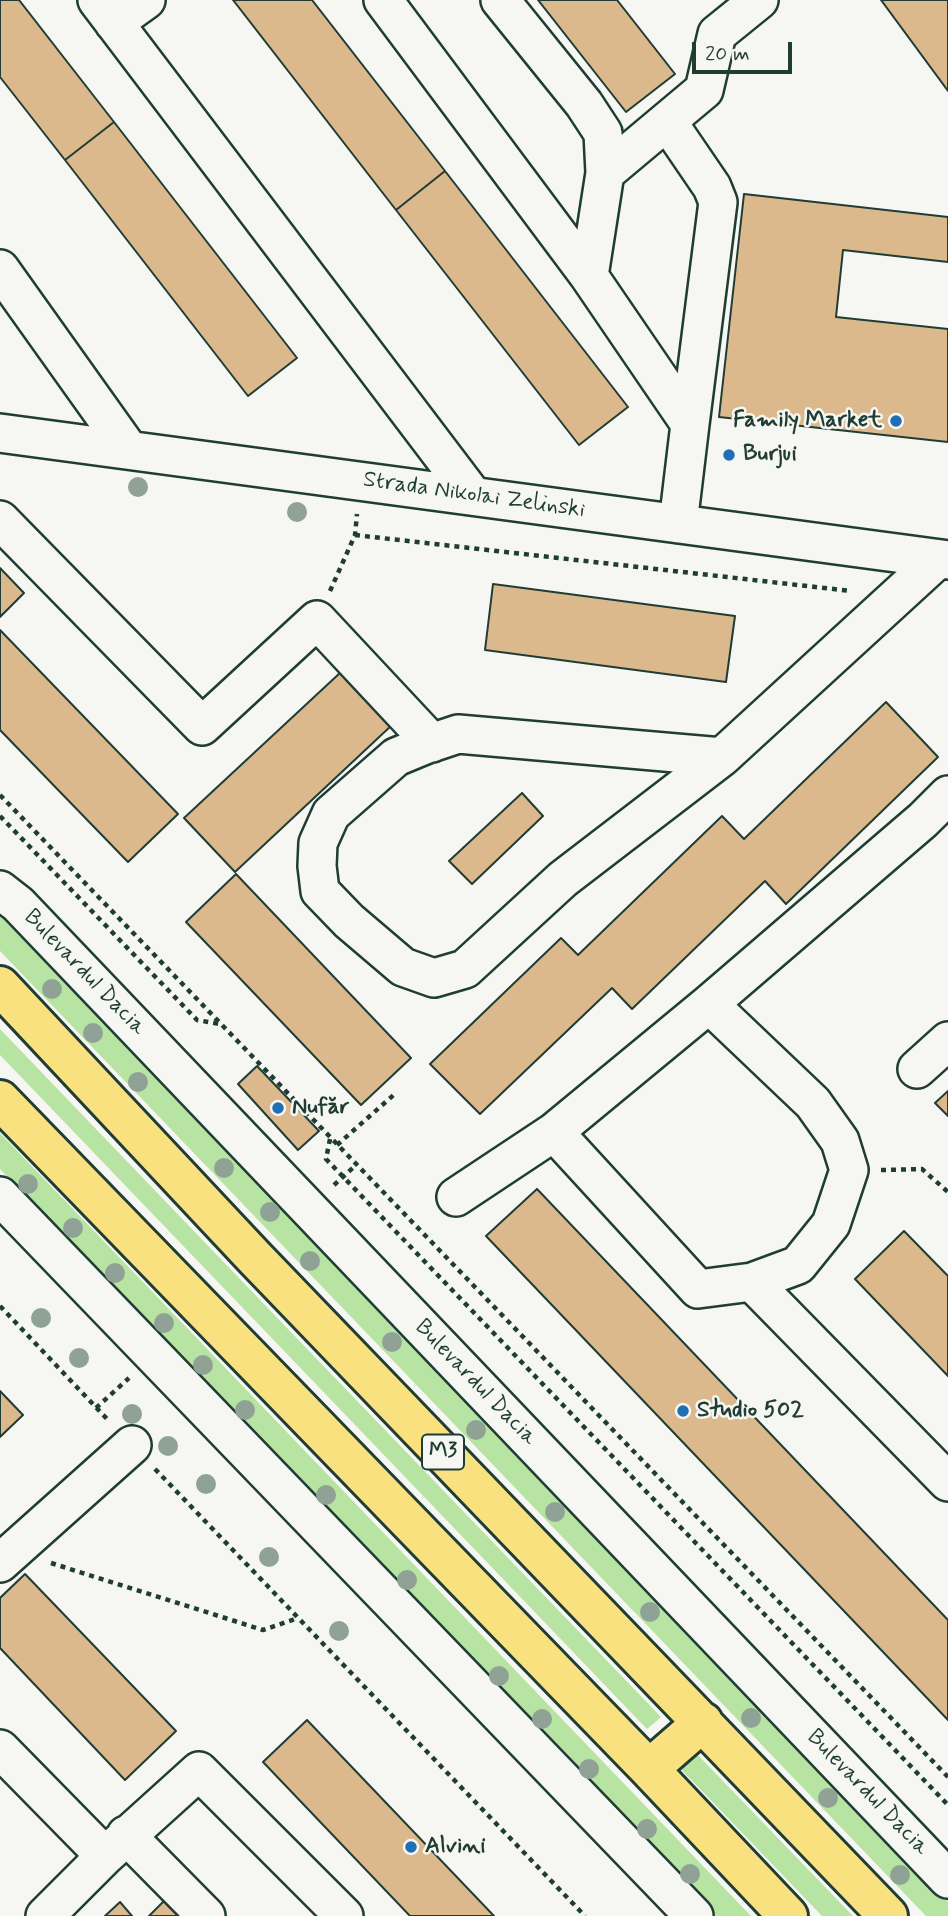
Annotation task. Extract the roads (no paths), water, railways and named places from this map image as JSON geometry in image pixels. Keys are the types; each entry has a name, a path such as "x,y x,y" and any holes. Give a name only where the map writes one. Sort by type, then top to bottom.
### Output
{"highway":[{"name":"M3","path":"0,986 254,1257 888,1916"},
{"path":"0,1100 649,1769 788,1916"},
{"path":"649,1769 703,1722"}],"street":[{"path":"146,0 106,11 473,496"},
{"path":"383,0 589,276 690,424"},
{"path":"500,0 584,104 603,133 605,173 589,276"},
{"path":"605,173 704,90 717,34 759,0"},
{"path":"667,121 712,187 718,202 678,524"},
{"path":"0,269 129,450"},
{"name":"Strada Nikolai Zelinski","path":"0,433 943,560"},
{"path":"0,520 202,726 317,620 432,743"},
{"path":"722,757 458,734 396,757 331,814 318,843 320,891 349,921 403,967 435,978 466,968 563,878 722,757 897,596 943,560"},
{"path":"456,1197 554,1132 709,1004 923,820 948,795"},
{"name":"Bulevardul Dacia","path":"0,890 18,904 948,1879"},
{"path":"554,1132 698,1289 752,1282 798,1265 831,1224 849,1170 840,1141 813,1103 709,1004"},
{"path":"918,1069 948,1041"},
{"path":"0,1196 694,1916"},
{"path":"752,1282 948,1482"},
{"path":"7,1557 132,1445"},
{"path":"0,1749 206,1916"},
{"path":"45,1916 116,1845 199,1771 344,1916"}],"place":[{"name":"Family Market","path":"896,421"},
{"name":"Burjui","path":"729,455"},
{"name":"Nufăr","path":"278,1108"},
{"name":"Studio 502","path":"683,1411"},
{"name":"Alvini","path":"411,1847"}]}
